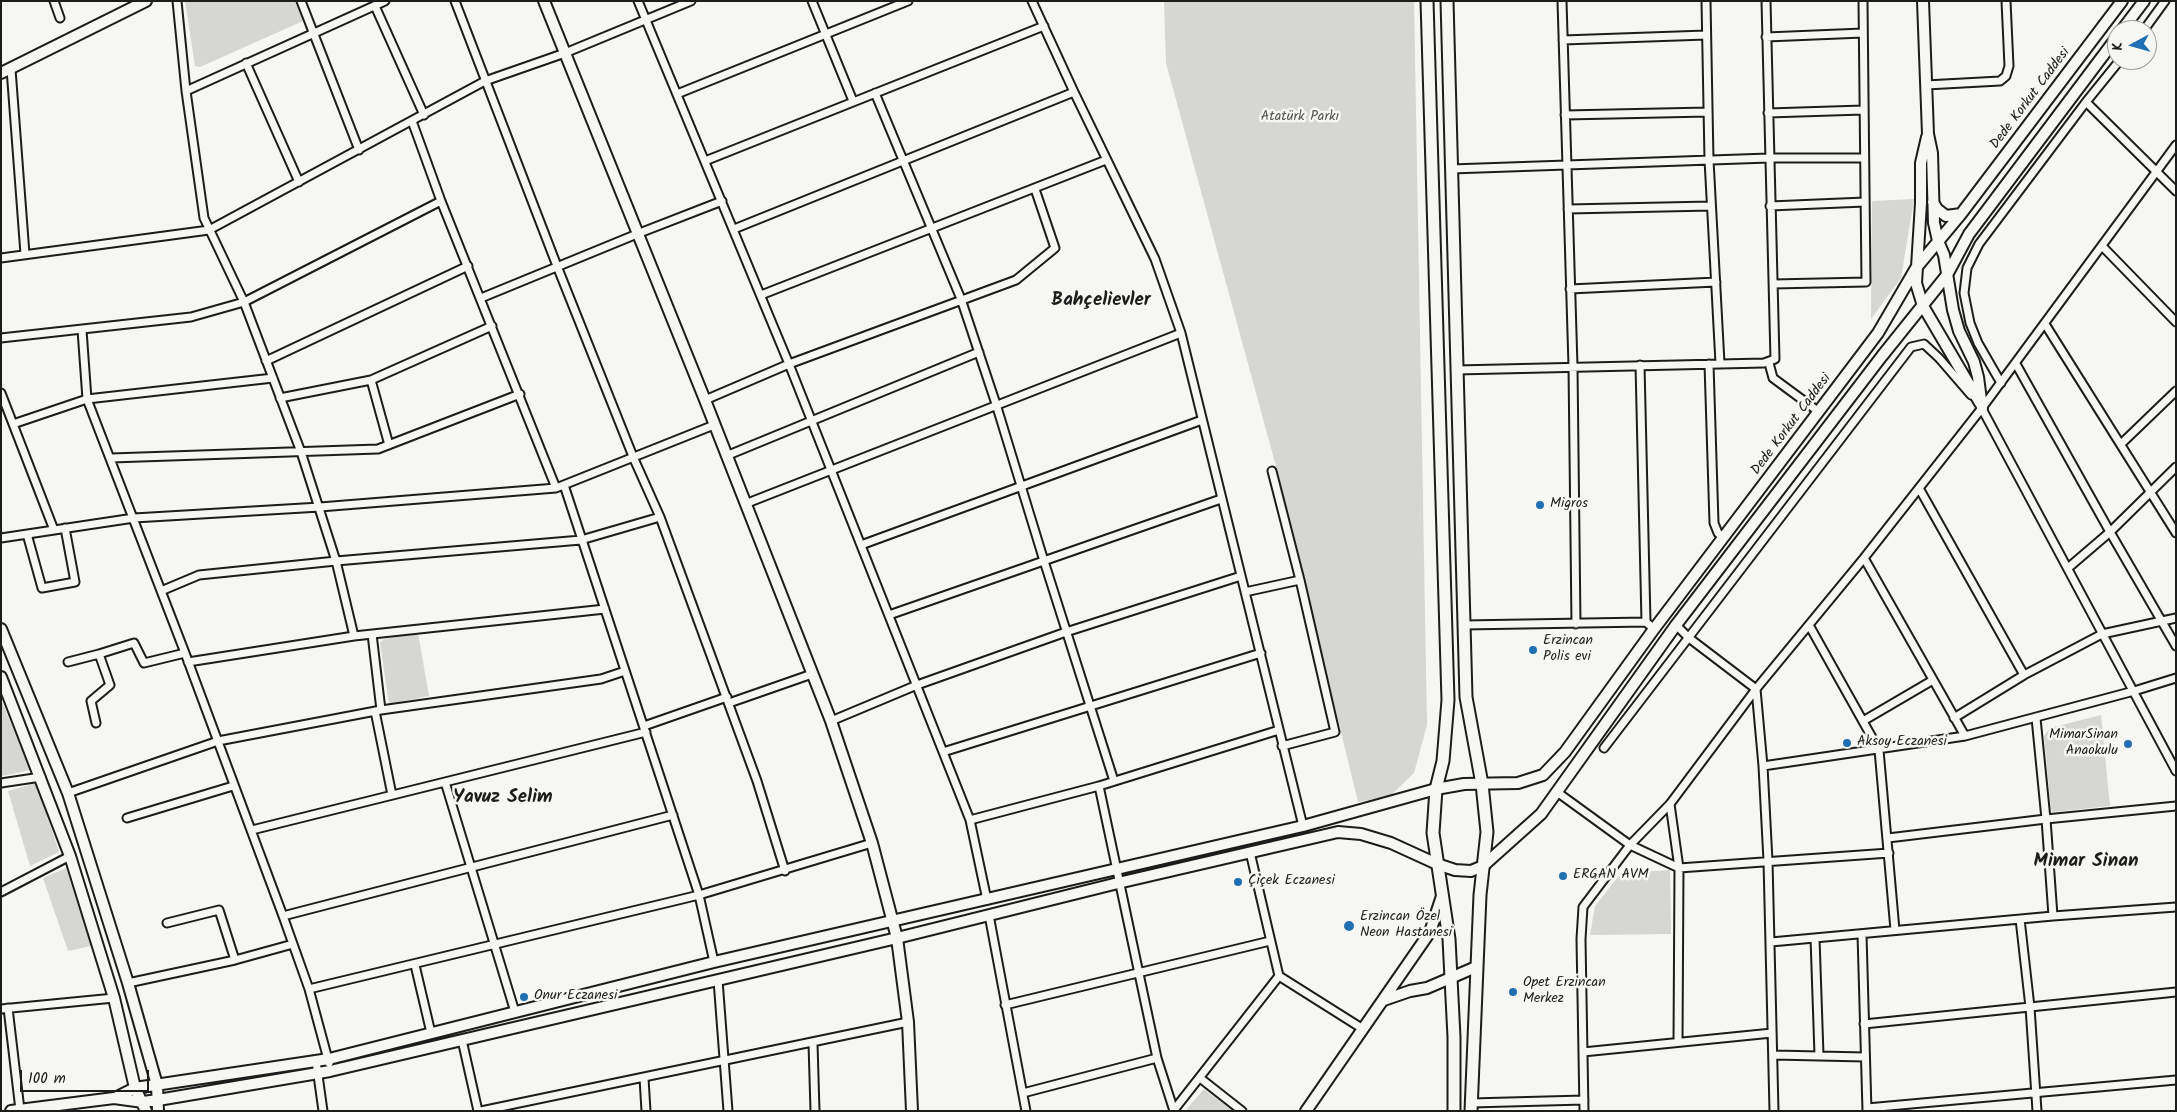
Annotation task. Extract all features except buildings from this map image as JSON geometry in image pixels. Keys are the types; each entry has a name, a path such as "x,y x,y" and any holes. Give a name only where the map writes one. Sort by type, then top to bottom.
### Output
{"main road":[{"path":"6,71 146,1"},
{"path":"544,1 636,234 705,400 812,674 872,843 897,938 908,1022 912,1111"},
{"path":"1427,1 1448,700 1443,761 1436,788 1433,833 1449,938 1454,1037 1454,1111"},
{"path":"1447,1 1466,697 1482,784 1486,832 1476,967 1471,1107"},
{"path":"1923,1 1928,134 1932,153 1932,201 1938,241 1944,255 1953,310 1978,377 1982,408"},
{"name":"Dede Korkut Caddesi","path":"114,1098 135,1088 329,1059 714,962 1303,826 1436,788 1464,784 1518,783 1543,775 1565,752 1650,625 1724,538 1878,333 1916,268 1961,214 2122,1"},
{"path":"2130,20 2144,1"},
{"name":"Dede Korkut Caddesi","path":"1483,866 1541,814 1586,748 1676,625 1882,356 1947,275 1969,234 2107,50"},
{"path":"1928,134 1921,163 1921,203 1916,283 1923,306 1982,408"},
{"path":"1932,201 1937,209 1946,216 1961,214"},
{"path":"1,630 68,793 128,983 157,1085 158,1106"},
{"path":"2,681 70,856 114,998 135,1088 144,1106"},
{"path":"16,1110 114,1098 144,1106 158,1106 317,1074 1338,832 1361,834 1391,843 1455,870 1471,871 1483,866"},
{"path":"1306,1111 1430,932 1442,896"},
{"path":"1384,1000 1410,991 1427,988 1452,979 1476,967"}],"street":[{"path":"54,1 60,18"},
{"path":"177,1 186,91 204,218 244,302 301,452 336,561 354,636"},
{"path":"301,1 359,150"},
{"path":"186,91 385,1"},
{"path":"455,1 557,266 634,458 660,517 757,781 785,871"},
{"path":"638,1 789,364 970,820 987,900"},
{"path":"1,258 209,230 485,81 565,53 691,1"},
{"path":"812,1 853,102"},
{"path":"677,94 908,1"},
{"path":"1032,1 1106,160 1155,259 1181,333 1303,826"},
{"path":"1562,1 1573,366 1576,624"},
{"path":"1706,1 1709,160 1720,363"},
{"path":"1456,370 1769,363 1776,357 1768,158 1766,1"},
{"path":"1773,284 1866,282 1863,1"},
{"path":"1926,85 2000,81 2006,76 2009,66 2006,1"},
{"path":"2151,20 2165,1"},
{"path":"375,6 424,115"},
{"path":"705,161 1044,26"},
{"path":"1766,37 1863,33"},
{"path":"1563,40 1706,35"},
{"path":"246,63 299,182"},
{"path":"2001,383 1978,343 1970,323 1965,302 1965,275 1979,244 2112,70"},
{"path":"6,71 25,254"},
{"path":"734,229 902,163 1074,92"},
{"path":"874,93 960,299 979,352 1114,781"},
{"path":"2086,102 2176,191"},
{"path":"1768,113 1863,110"},
{"path":"1565,115 1708,112"},
{"path":"412,121 441,201 582,540 700,896 714,962"},
{"path":"1584,1111 1581,939 1583,907 1630,844 1670,804 1756,689 1864,558 1982,408 2176,145"},
{"path":"1451,169 1768,158 1864,158"},
{"path":"761,295 1106,160"},
{"path":"705,400 789,364 960,299 1016,280 1055,248 1035,189"},
{"path":"1,338 191,317 244,302 441,201"},
{"path":"481,298 722,201"},
{"path":"1770,206 1864,202"},
{"path":"1568,209 1712,206"},
{"path":"2102,246 2176,322"},
{"path":"266,361 468,266"},
{"path":"1570,289 1716,282"},
{"path":"2045,324 2176,533"},
{"path":"280,398 371,380 492,326"},
{"path":"82,330 87,399 185,652 233,786 252,830 309,988 329,1059 330,1071"},
{"path":"745,504 1181,333"},
{"path":"1604,748 1911,347 1924,344 1939,358 1982,408 2176,770"},
{"path":"726,456 979,352"},
{"path":"1769,363 1773,378 1819,412"},
{"path":"1709,364 1714,523 1718,533 1724,538"},
{"path":"2016,364 2176,646"},
{"path":"1463,625 1650,625 1640,365"},
{"path":"13,424 87,399 273,378"},
{"path":"371,380 389,445"},
{"path":"2121,444 2176,391"},
{"path":"1,393 54,530"},
{"path":"111,458 378,449 520,394"},
{"path":"861,545 1202,420"},
{"path":"1,538 134,518 320,507 560,486 714,425"},
{"path":"2068,568 2110,532 2176,467"},
{"path":"1272,471 1300,580 1335,732 1282,746"},
{"path":"1919,488 2024,675"},
{"path":"889,615 1221,499"},
{"path":"161,590 199,575 582,540 660,517"},
{"path":"27,534 42,588 75,582 65,528"},
{"path":"1864,558 1965,736"},
{"path":"830,721 917,685 1066,632 1241,576"},
{"path":"1245,592 1300,580"},
{"path":"188,662 354,636 605,609"},
{"path":"1954,718 2024,675 2102,634 2176,618"},
{"path":"1676,625 1689,638 1756,689 1763,766 1768,861 1774,1111"},
{"path":"1809,625 1879,750 1895,930"},
{"path":"372,634 378,710 392,795"},
{"path":"68,662 134,643 144,662 185,652"},
{"path":"943,752 1261,653"},
{"path":"96,723 90,701 110,685 99,654"},
{"path":"68,793 218,741 378,710 601,679 625,671"},
{"path":"252,830 645,729 728,700 812,674"},
{"path":"1763,766 1965,736 2176,678"},
{"path":"1863,721 1933,680"},
{"path":"2036,718 2046,819 2052,916"},
{"path":"970,820 1099,786 1279,730"},
{"path":"1,783 40,776"},
{"path":"444,782 516,1012"},
{"path":"127,818 233,786"},
{"path":"1099,786 1118,883 1157,1058 1174,1110"},
{"path":"1557,792 1630,844 1679,868 1889,853"},
{"path":"1670,804 1679,868 1678,1042"},
{"path":"1888,838 2176,806"},
{"path":"283,916 673,815"},
{"path":"309,988 700,896 872,843"},
{"path":"1250,852 1279,976 1363,1029"},
{"path":"1,892 70,856"},
{"path":"1770,942 2052,916 2176,908"},
{"path":"167,923 219,910 235,960"},
{"path":"989,915 1026,1111"},
{"path":"2020,919 2030,1007 2038,1111"},
{"path":"1862,934 1867,1109 2036,1091 2176,1080"},
{"path":"1816,938 1819,1055"},
{"path":"1005,1005 1270,941"},
{"path":"128,983 235,960 293,944"},
{"path":"415,964 432,1033"},
{"path":"1174,1110 1279,976"},
{"path":"718,980 728,1111"},
{"path":"1864,1024 2176,992"},
{"path":"16,1110 4,1008 114,998"},
{"path":"462,1040 479,1111 724,1062 908,1022"},
{"path":"1583,1052 1772,1033"},
{"path":"812,1043 815,1111"},
{"path":"1774,1055 1866,1057"},
{"path":"1023,1093 1157,1058"},
{"path":"316,1061 323,1111"},
{"path":"644,1078 646,1111"},
{"path":"1200,1078 1242,1111"},
{"path":"1471,1107 1584,1100"}],"green space":[{"path":"185,1 295,1 303,21 200,67 195,66"},
{"name":"Atatürk Parkı","path":"1164,1 1414,1 1427,725 1414,773 1390,796 1358,802 1277,470 1166,63"},
{"path":"1914,199 1901,278 1871,319 1872,201"},
{"path":"418,633 429,696 389,704 380,643 384,639"},
{"path":"1,699 30,770 3,776 1,773"},
{"path":"2101,715 2110,806 2053,812 2051,810 2044,736 2050,728"},
{"path":"36,783 59,852 30,866 8,791"},
{"path":"66,868 91,946 68,951 43,878"},
{"path":"1670,870 1671,934 1590,935 1595,906 1621,873"},
{"path":"1204,1089 1233,1111 1185,1111"}],"place":[{"name":"Migros","path":"1540,505"},
{"name":"Erzincan Polis evi","path":"1533,650"},
{"name":"Aksoy Eczanesi","path":"1847,743"},
{"name":"MimarSinan Anaokulu","path":"2128,744"},
{"name":"ERGAN AVM","path":"1563,876"},
{"name":"Çiçek Eczanesi","path":"1238,882"},
{"name":"Erzincan Özel Neon Hastanesi","path":"1349,926"},
{"name":"Opet Erzincan Merkez","path":"1513,992"},
{"name":"Onur Eczanesi","path":"524,997"}],"district":[{"name":"Bahçelievler","path":"1101,302"},
{"name":"Yavuz Selim","path":"503,799"},
{"name":"Mimar Sinan","path":"2086,863"}]}
